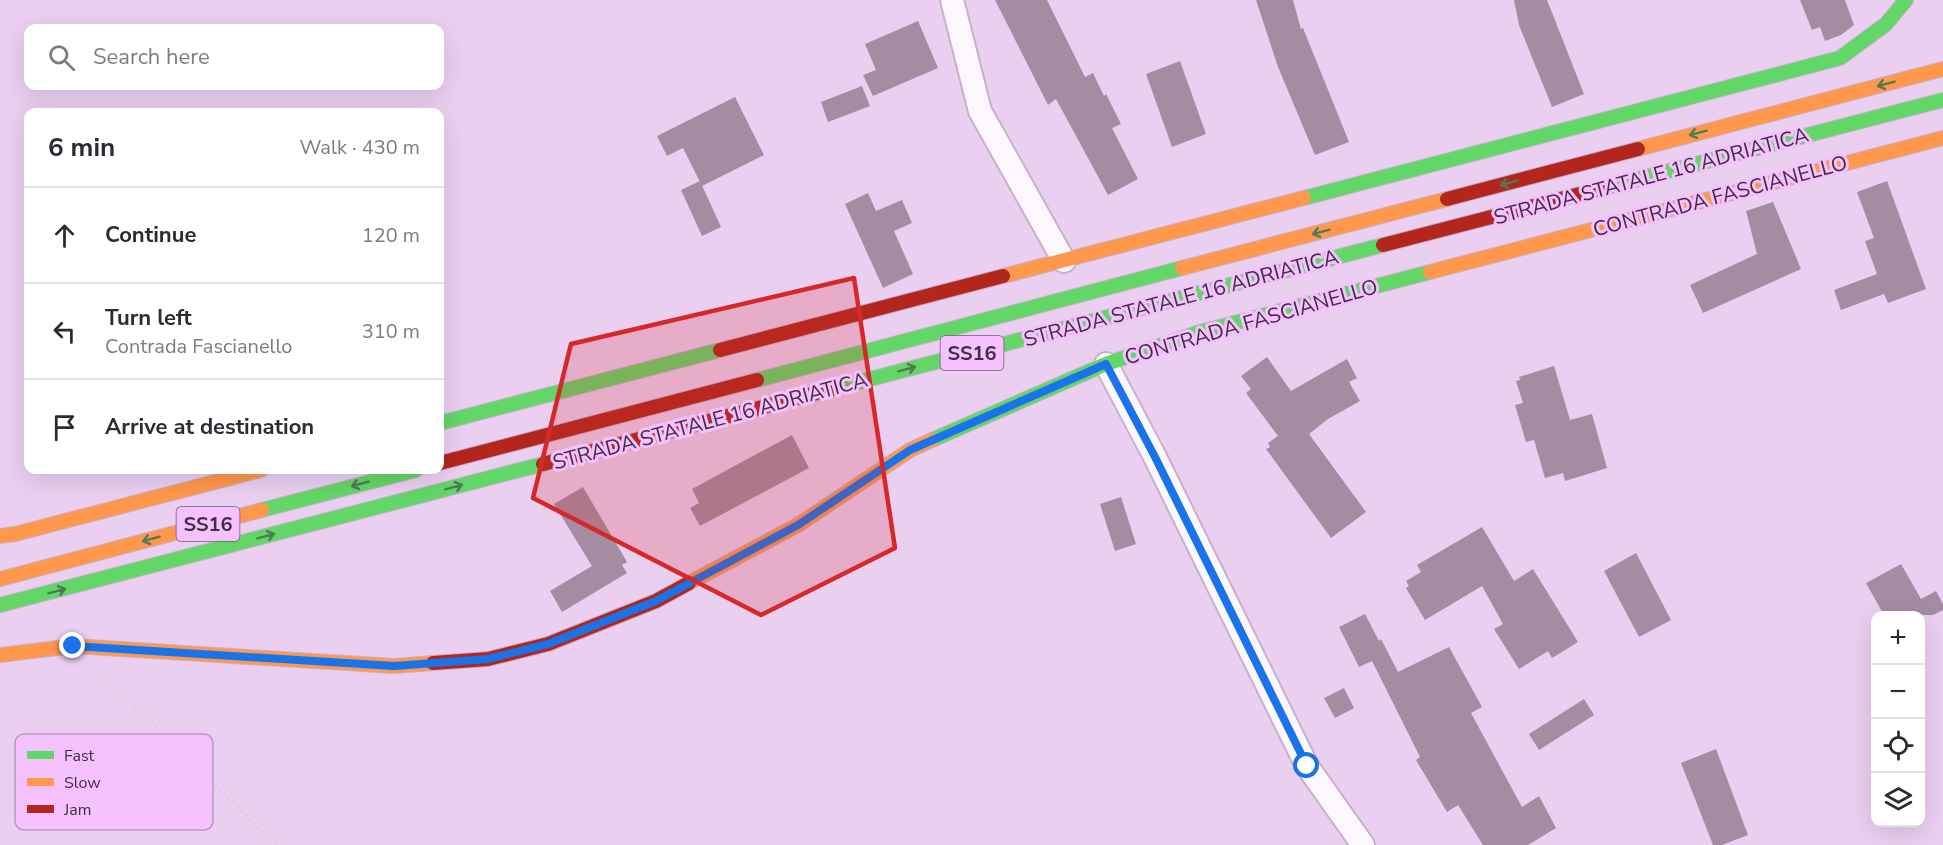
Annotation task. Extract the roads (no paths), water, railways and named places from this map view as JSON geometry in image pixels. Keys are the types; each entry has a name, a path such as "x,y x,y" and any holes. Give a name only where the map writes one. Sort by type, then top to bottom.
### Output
{"main road":[{"path":"444,422 1840,58 1886,24 1906,0"},
{"path":"1916,76 1943,58"},
{"name":"STRADA STATALE 16 ADRIATICA","path":"444,463 1943,69"},
{"name":"STRADA STATALE 16 ADRIATICA","path":"0,605 1943,100"},
{"name":"CONTRADA FASCIANELLO","path":"0,656 73,646 394,666 488,659 548,644 676,591 798,525 910,450 1106,364 1200,332 1943,138"},
{"path":"0,536 245,474"},
{"name":"SS16","path":"0,579 402,474"}],"street":[{"path":"952,0 980,111 1064,261"},
{"path":"1106,364 1155,457 1307,766 1363,845"}]}
